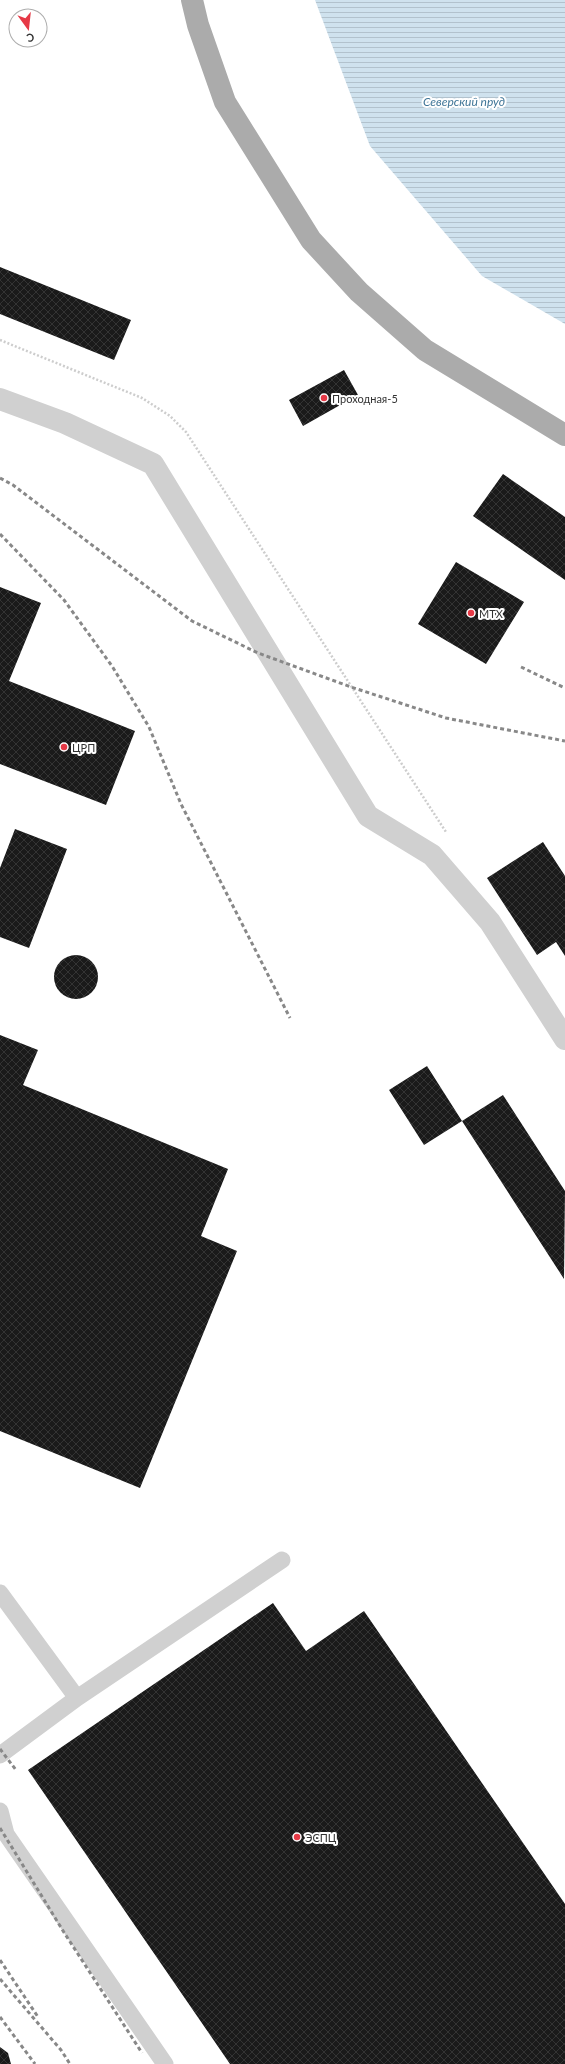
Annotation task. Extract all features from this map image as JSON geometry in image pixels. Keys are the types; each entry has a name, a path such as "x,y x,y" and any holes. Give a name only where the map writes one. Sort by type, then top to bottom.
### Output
{"main road":[{"path":"192,0 198,24 225,102 311,240 359,292 426,350 565,435"}],"street":[{"path":"0,399 65,423 153,464 368,816 432,854 490,922 565,1039"}],"lane":[{"path":"0,1755 77,1698 282,1560"},
{"path":"0,1593 77,1698"},
{"path":"0,1811 6,1834 165,2064"}],"path":[{"path":"0,340 142,398 170,416 186,432 447,834"}],"water":[{"name":"Северский пруд","path":"315,0 565,0 565,324 482,276 370,146"}],"building":[{"path":"0,267 131,320 114,360 0,314"},
{"name":"Проходная-5","path":"344,370 358,395 303,426 289,400"},
{"path":"503,474 565,517 565,580 473,516"},
{"name":"МТХ","path":"456,562 524,602 486,664 418,624"},
{"name":"ЦРП","path":"0,587 41,603 9,681 135,731 106,805 0,764"},
{"path":"15,829 67,849 29,948 0,937 0,868"},
{"path":"543,842 565,876 565,956 556,942 537,955 487,878"},
{"path":"72,955 80,955 85,956 92,961 97,968 97,986 92,993 85,998 72,999 64,996 57,989 54,981 54,973 57,965 64,958"},
{"path":"0,1035 38,1050 23,1085 228,1169 201,1236 237,1251 140,1488 0,1431"},
{"path":"427,1066 462,1121 424,1145 389,1090"},
{"path":"503,1095 565,1191 564,1279 462,1121"},
{"name":"ЭСПЦ","path":"273,1603 306,1651 364,1611 565,1904 565,2064 230,2064 28,1770"},
{"path":"0,2047 8,2053 11,2064 0,2064"}],"railway":[{"path":"0,478 13,485 192,621 258,653 351,687 446,718 565,741"},
{"path":"0,534 64,600 112,666 149,727 181,804 290,1018"},
{"path":"521,667 565,688"},
{"path":"0,1749 16,1770"},
{"path":"0,1828 65,1934 142,2053"},
{"path":"0,1960 38,2017"},
{"path":"0,1979 61,2050 70,2064"},
{"path":"0,2017 35,2064"}],"place":[{"name":"Проходная-5","path":"324,398"},
{"name":"МТХ","path":"471,613"},
{"name":"ЦРП","path":"64,747"},
{"name":"ЭСПЦ","path":"297,1837"}]}
